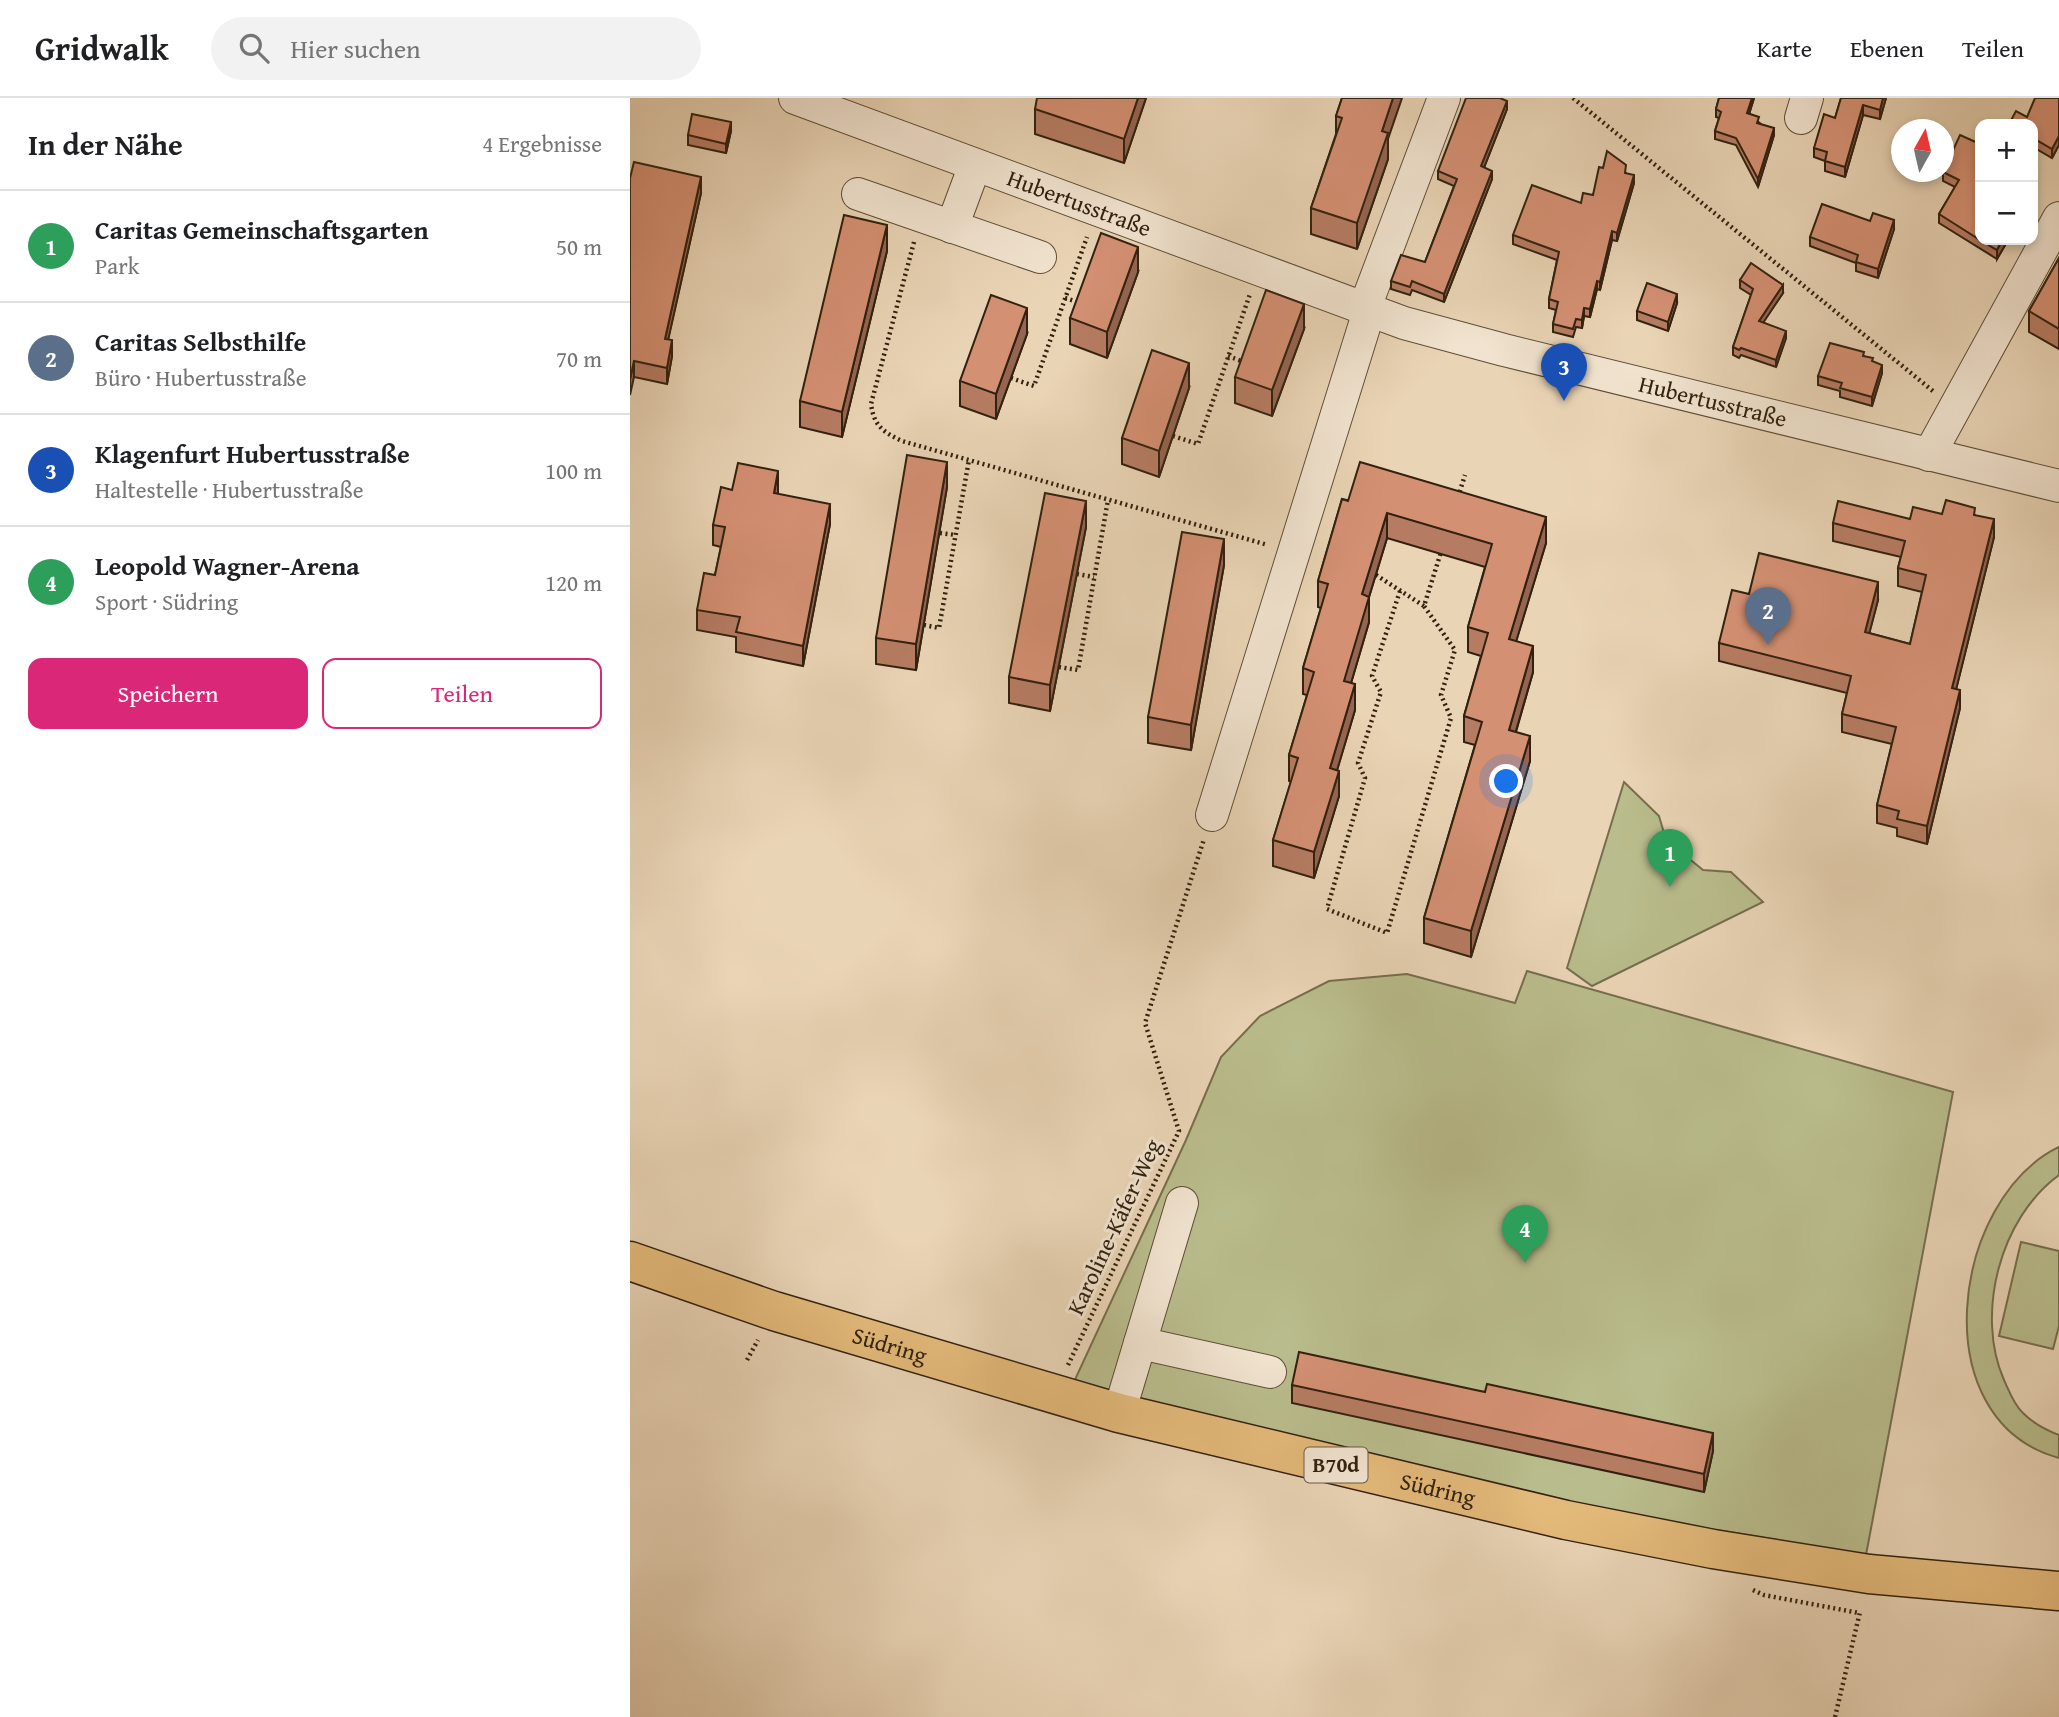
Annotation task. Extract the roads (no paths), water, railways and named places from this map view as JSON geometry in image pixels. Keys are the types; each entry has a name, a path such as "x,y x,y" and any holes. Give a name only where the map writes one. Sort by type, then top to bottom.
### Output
{"main road":[{"name":"Südring","path":"630,1261 774,1311 1119,1413 1566,1520 1713,1549 1868,1574 2059,1591"}],"street":[{"name":"Hubertusstraße","path":"794,98 1366,311 1504,350 2059,486"},
{"path":"1212,815 1366,311 1444,98"},
{"path":"952,227 975,165"},
{"path":"858,194 1040,257"},
{"path":"1929,455 2059,219"},
{"path":"1119,1413 1182,1203"},
{"path":"1140,1343 1270,1373"}],"place":[{"name":"Klagenfurt Hubertusstraße","path":"1564,401"},
{"name":"Caritas Selbsthilfe","path":"1768,645"},
{"name":"Caritas Gemeinschaftsgarten","path":"1670,887"},
{"name":"Leopold Wagner-Arena","path":"1525,1263"}]}
